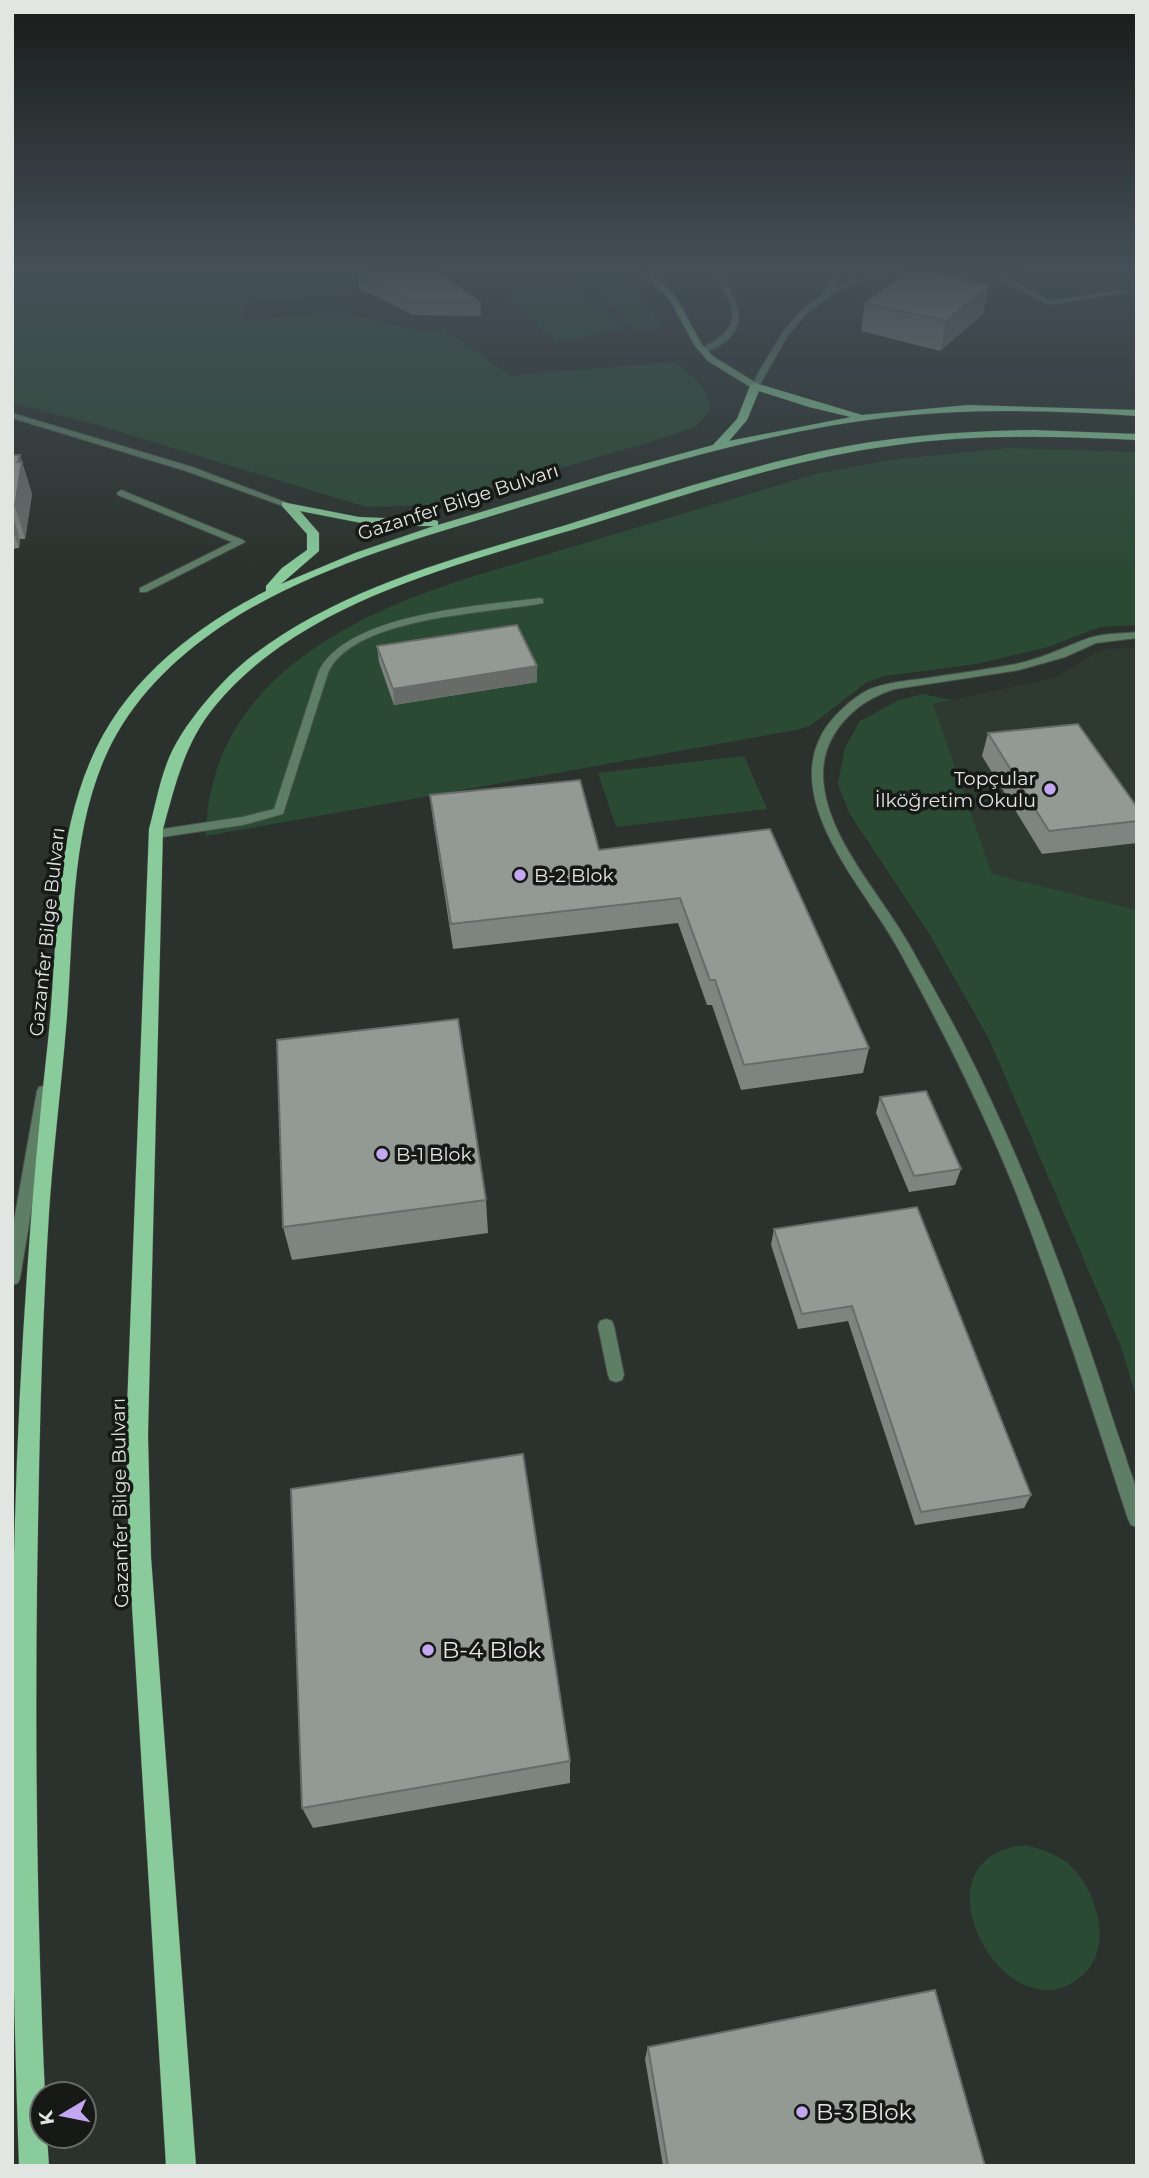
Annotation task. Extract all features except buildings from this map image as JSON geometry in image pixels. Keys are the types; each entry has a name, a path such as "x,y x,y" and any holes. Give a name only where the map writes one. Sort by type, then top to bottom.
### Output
{"main road":[{"path":"715,448 739,428 751,405 755,386 813,405 870,417"},
{"name":"Gazanfer Bilge Bulvarı","path":"34,2166 23,1867 28,1436 38,1226 79,818 88,784 115,724 150,681 196,638 263,597 317,571 462,522 715,448 870,417 997,408 1137,413"},
{"name":"Gazanfer Bilge Bulvarı","path":"184,2166 178,2137 140,1570 138,1448 156,834 160,799 172,768 201,717 225,687 261,654 292,632 365,594 414,576 710,485 807,458 860,447 968,434 1137,437"},
{"path":"286,503 341,519 393,526 462,522"},
{"path":"263,597 286,571 313,551 313,533 286,503"}],"street":[{"path":"724,368 755,386 765,368"},
{"path":"12,415 189,469 286,503"},
{"path":"121,493 240,542 144,590"},
{"path":"156,834 243,821 279,811 318,682 327,663 361,638 401,623 540,601"},
{"path":"1137,635 1094,640 1061,655 1019,667 894,686 873,692 852,706 827,735 817,774 820,799 831,828 858,876 895,930 956,1043 1021,1187 1072,1321 1137,1519"},
{"path":"12,1278 62,986"},
{"path":"606,1326 616,1375"},
{"path":"12,1753 23,1867"}],"shaded area":[{"name":"Topçular İlköğretim Okulu","path":"1137,647 1137,910 992,874 932,704 1054,678 1102,649"}],"green space":[{"path":"12,368 498,368 510,376 609,368 682,368 703,389 710,411 696,426 673,435 435,505 366,507 91,423 12,403"},
{"path":"1009,448 1137,452 1137,625 1100,627 1048,647 976,664 885,676 867,682 810,726 796,730 206,836 213,783 231,737 258,698 292,665 332,637 377,613 471,577 819,473 898,459"},
{"path":"923,694 951,700 933,704 992,874 1137,910 1137,1399 1120,1344 989,1039 930,935 849,813 838,784 845,747 860,721 899,700"},
{"path":"744,756 767,809 616,827 598,773"},
{"path":"1026,1845 1065,1861 1085,1885 1098,1916 1100,1933 1093,1963 1083,1975 1054,1990 1025,1985 1000,1967 981,1940 971,1909 973,1880 990,1857"}],"place":[{"name":"Topçular İlköğretim Okulu","path":"1050,789"},
{"name":"B-2 Blok","path":"520,875"},
{"name":"B-1 Blok","path":"382,1154"},
{"name":"B-4 Blok","path":"428,1650"},
{"name":"B-3 Blok","path":"802,2112"}]}
